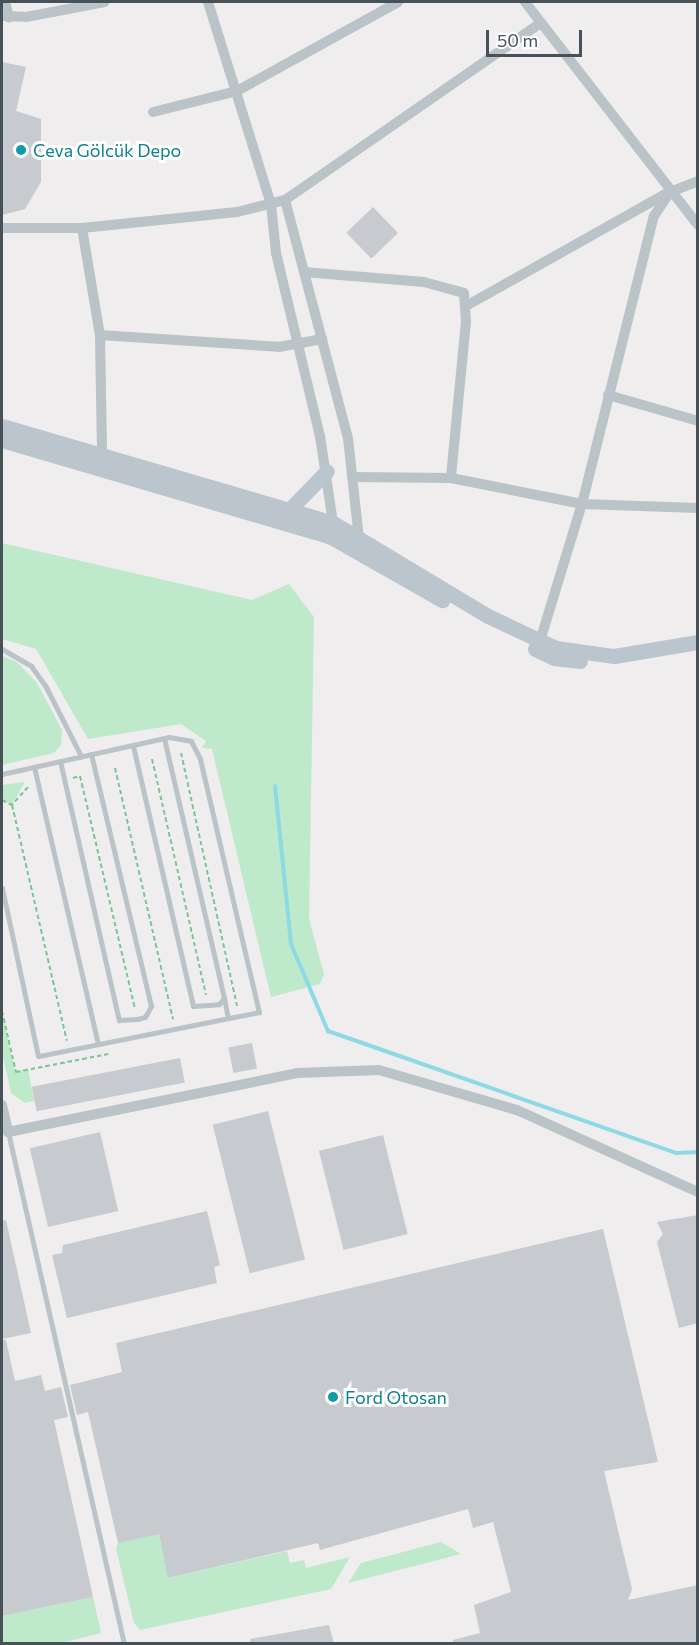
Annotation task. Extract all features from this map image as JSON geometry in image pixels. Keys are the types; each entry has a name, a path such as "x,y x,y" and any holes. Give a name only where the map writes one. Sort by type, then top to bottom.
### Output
{"main road":[{"path":"2,426 102,453 333,523 488,616 540,641 615,656 698,642"},
{"path":"2,440 331,537 554,658 614,665 698,652"},
{"path":"289,510 327,471"}],"street":[{"path":"5,2 5,17 105,2"},
{"path":"208,2 271,204 276,254 301,346 327,471 333,523"},
{"path":"153,112 237,91 398,2"},
{"path":"525,2 670,192 698,225"},
{"path":"2,228 82,228 271,204 285,200 542,23"},
{"path":"466,306 670,192 698,181"},
{"path":"540,641 582,504 654,216 670,192"},
{"path":"285,200 348,438 359,539"},
{"path":"82,228 100,335 102,453"},
{"path":"304,272 451,286 464,293 466,306 451,478"},
{"path":"100,335 301,346 322,339"},
{"path":"608,396 698,421"},
{"path":"352,477 451,478 582,504 698,508"},
{"path":"2,1105 8,1132 297,1073 379,1070 517,1110 698,1192"}],"lane":[{"path":"2,649 31,666 45,685 81,756"},
{"path":"2,774 181,736 191,741 200,759 258,1012 38,1056 2,888"},
{"path":"164,739 228,1018"},
{"path":"133,746 193,1006 207,1006 224,998"},
{"path":"60,761 120,1020 137,1019 145,1017 151,1006 91,754"},
{"path":"34,767 98,1044"},
{"path":"207,1006 208,1022"},
{"path":"8,1132 124,1644"}],"path":[{"path":"181,753 239,1005 226,1009"},
{"path":"152,759 207,1006"},
{"path":"115,768 174,1021 167,1022"},
{"path":"70,778 80,776 137,1019"},
{"path":"12,805 28,787"},
{"path":"2,800 12,805"},
{"path":"12,805 69,1050"}],"green space":[{"path":"2,543 252,600 289,584 314,617 309,919 324,974 320,984 271,997 212,749 202,748 206,741 181,724 88,739 36,649 2,639"},
{"path":"2,656 17,662 37,683 62,730 61,745 54,753 2,765"},
{"path":"25,782 12,805 2,800 2,785"},
{"path":"2,1011 15,1071 28,1069 34,1101 25,1103 11,1093 2,1052"},
{"path":"157,1527 169,1578 287,1551 290,1563 304,1560 306,1568 350,1557 331,1589 140,1630 134,1623 116,1549 118,1543 153,1535"},
{"path":"441,1542 461,1554 348,1583 361,1563"},
{"path":"93,1597 101,1633 62,1643 2,1643 2,1616"}],"building":[{"name":"Ceva Gölcük Depo","path":"2,62 26,67 16,111 41,119 41,182 25,209 2,215"},
{"path":"373,207 398,233 371,259 346,233"},
{"path":"252,1043 257,1069 233,1073 228,1048"},
{"path":"180,1058 185,1083 37,1111 32,1087"},
{"path":"268,1111 305,1259 250,1273 213,1125"},
{"path":"100,1132 118,1211 48,1227 30,1148"},
{"path":"383,1135 408,1234 344,1250 319,1151"},
{"path":"207,1211 220,1265 214,1267 217,1283 67,1318 52,1255 62,1253 63,1245"},
{"path":"698,1215 698,1323 679,1328 657,1242 663,1234 657,1222"},
{"path":"6,1220 31,1333 2,1339 2,1221"},
{"name":"Ford Otosan","path":"603,1229 658,1462 604,1471 632,1589 628,1600 698,1585 698,1644 453,1644 453,1640 480,1633 474,1605 511,1592 493,1522 473,1528 468,1509 320,1550 318,1543 168,1578 159,1534 118,1543 88,1412 77,1415 70,1385 122,1372 116,1343"},
{"path":"2,1340 6,1340 15,1381 41,1375 45,1391 61,1387 68,1417 54,1420 93,1597 2,1616"},
{"path":"329,1625 334,1644 251,1644 250,1639"}],"waterway":[{"path":"275,786 291,944 328,1031 677,1153 698,1152"}],"place":[{"name":"Ceva Gölcük Depo","path":"21,150"},
{"name":"Ford Otosan","path":"333,1397"}]}
